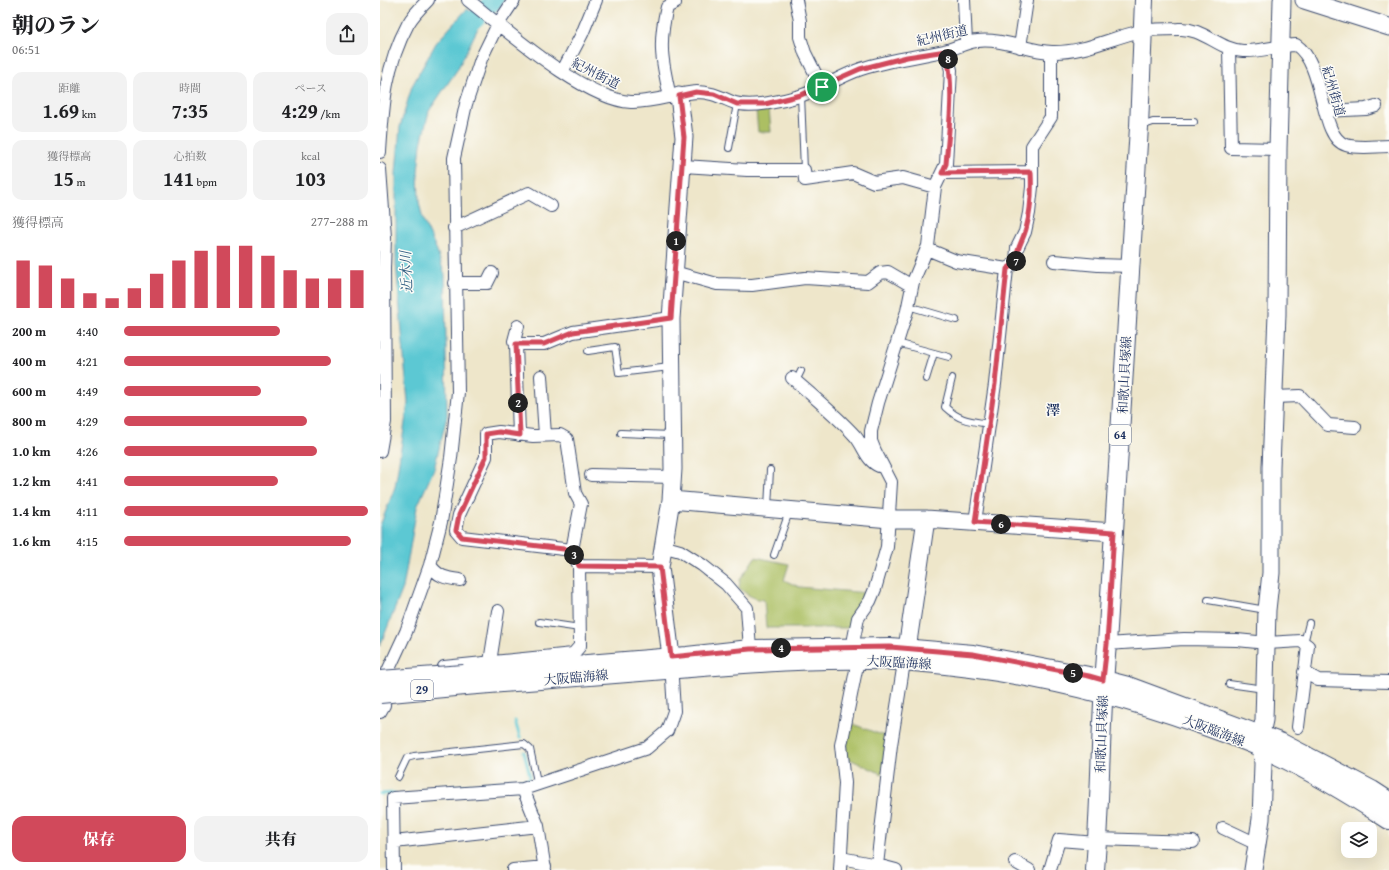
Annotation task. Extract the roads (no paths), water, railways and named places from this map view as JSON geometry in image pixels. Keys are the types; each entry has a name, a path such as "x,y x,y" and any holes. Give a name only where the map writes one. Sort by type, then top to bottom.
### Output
{"main road":[{"name":"和歌山貝塚線","path":"1096,870 1103,687 1107,644 1130,266 1144,31 1144,0"},
{"name":"大阪臨海線","path":"671,663 750,649 855,654 973,654 1089,676 1103,687 1128,686 1262,741 1389,820"},
{"name":"大阪臨海線","path":"380,694 464,680 671,663 762,662 855,654"},
{"name":"大阪臨海線","path":"384,677 464,680"},
{"name":"大阪臨海線","path":"1262,741 1282,742 1372,790 1389,801"}],"street":[{"path":"380,152 384,92 392,61 409,23 428,0"},
{"name":"紀州街道","path":"468,0 497,24 562,72 593,90 620,101 634,102 674,97 696,92 714,94 737,104 765,104 801,95 860,69 907,57 946,51 966,43 996,41 1051,52 1107,43 1144,31 1181,28 1193,29 1229,48 1244,51 1296,45 1309,57 1316,74 1325,111 1334,136 1345,145 1389,146"},
{"path":"380,712 384,705 384,677 406,632 430,565 442,522 458,392 454,158 466,104 481,59 497,24 514,0"},
{"path":"562,72 582,34 596,0"},
{"path":"796,0 800,22 800,37 822,87"},
{"path":"964,0 966,43"},
{"path":"1020,46 1027,0"},
{"path":"1253,870 1261,819 1262,741 1264,723 1267,610 1271,573 1282,0"},
{"path":"1304,0 1389,27"},
{"path":"394,870 393,798 523,789 538,786 647,748 667,731 674,711 671,663 660,567 662,546 671,500 673,477 671,318 684,137 674,97 661,57 662,29 667,7 675,3"},
{"path":"1229,48 1231,148 1278,149"},
{"path":"840,870 845,783 841,745 855,654 858,618 870,601 881,574 887,547 890,519 891,482 871,441 871,431 878,403 908,306 912,286 927,249 935,187 946,164 950,100 950,70 946,51"},
{"path":"975,522 989,424 1007,269 1016,262 1017,248 1028,222 1032,188 1032,146 1051,117 1051,52"},
{"path":"1325,111 1366,109 1376,106"},
{"path":"683,166 747,170 804,170 805,180 853,173 874,182 903,178 935,187"},
{"path":"380,169 385,237 382,263 385,422 380,451"},
{"path":"942,173 1031,172"},
{"path":"454,228 529,193 550,206"},
{"path":"927,249 956,261 1007,269"},
{"path":"1054,261 1098,266 1130,266"},
{"path":"674,272 717,284 752,285 805,278 868,282 880,273 888,272 912,286"},
{"path":"455,283 487,283 492,273"},
{"path":"516,344 544,344 573,332 671,318"},
{"path":"518,326 514,342 516,344 520,435"},
{"path":"541,376 545,436"},
{"path":"796,376 854,435 872,463 883,468"},
{"path":"1274,398 1300,396 1328,425 1354,427"},
{"path":"384,677 490,662 573,654 580,646 579,566 572,550 581,504 575,493 567,439 560,434 545,436 499,432 486,434 486,457 459,515 456,530 462,537 572,550"},
{"path":"591,475 673,477"},
{"path":"671,500 890,519 926,519 1114,532"},
{"path":"872,866 905,655 910,636 926,519"},
{"path":"662,546 680,551 702,565 726,584 747,608 750,649"},
{"path":"430,565 435,573 444,578 460,580"},
{"path":"579,566 660,567"},
{"path":"490,662 498,611"},
{"path":"1107,644 1184,639 1237,640 1267,643 1301,641 1308,646 1298,727"},
{"path":"1304,672 1318,680 1389,682"},
{"path":"513,870 545,869 538,826 523,789"},
{"path":"394,842 538,826"},
{"path":"1223,828 1257,844"},
{"path":"1050,870 1060,840 1193,842"},
{"path":"841,858 872,866 896,870"},
{"path":"1015,862 1029,870"}],"lane":[{"path":"801,95 804,170"},
{"path":"729,148 737,104"},
{"path":"1138,127 1153,122 1194,122"},
{"path":"908,306 956,320"},
{"path":"897,343 949,357"},
{"path":"588,351 615,347 618,373 672,366"},
{"path":"926,379 934,353"},
{"path":"952,378 945,407 954,416 961,419 989,424"},
{"path":"621,433 673,435"},
{"path":"768,508 770,470"},
{"path":"774,555 789,510"},
{"path":"1208,600 1267,610"},
{"path":"539,622 580,628"},
{"path":"1304,643 1308,623"},
{"path":"1229,684 1265,689"},
{"path":"398,777 407,758 414,756 524,744 530,749 538,786"}],"water":[{"path":"467,9 482,20 457,70 429,111 421,144 418,171 419,202 423,220 435,246 445,275 447,416 434,469 417,507 403,588 380,646 380,526 395,487 408,403 396,263 396,173 400,127 412,86 436,43"}],"waterway":[{"name":"近木川","path":"459,34 495,0"},
{"path":"515,721 520,738"},
{"path":"427,790 528,779 530,776 524,752"},
{"path":"380,794 394,793"}],"district":[{"name":"澤","path":"1053,410"}]}
